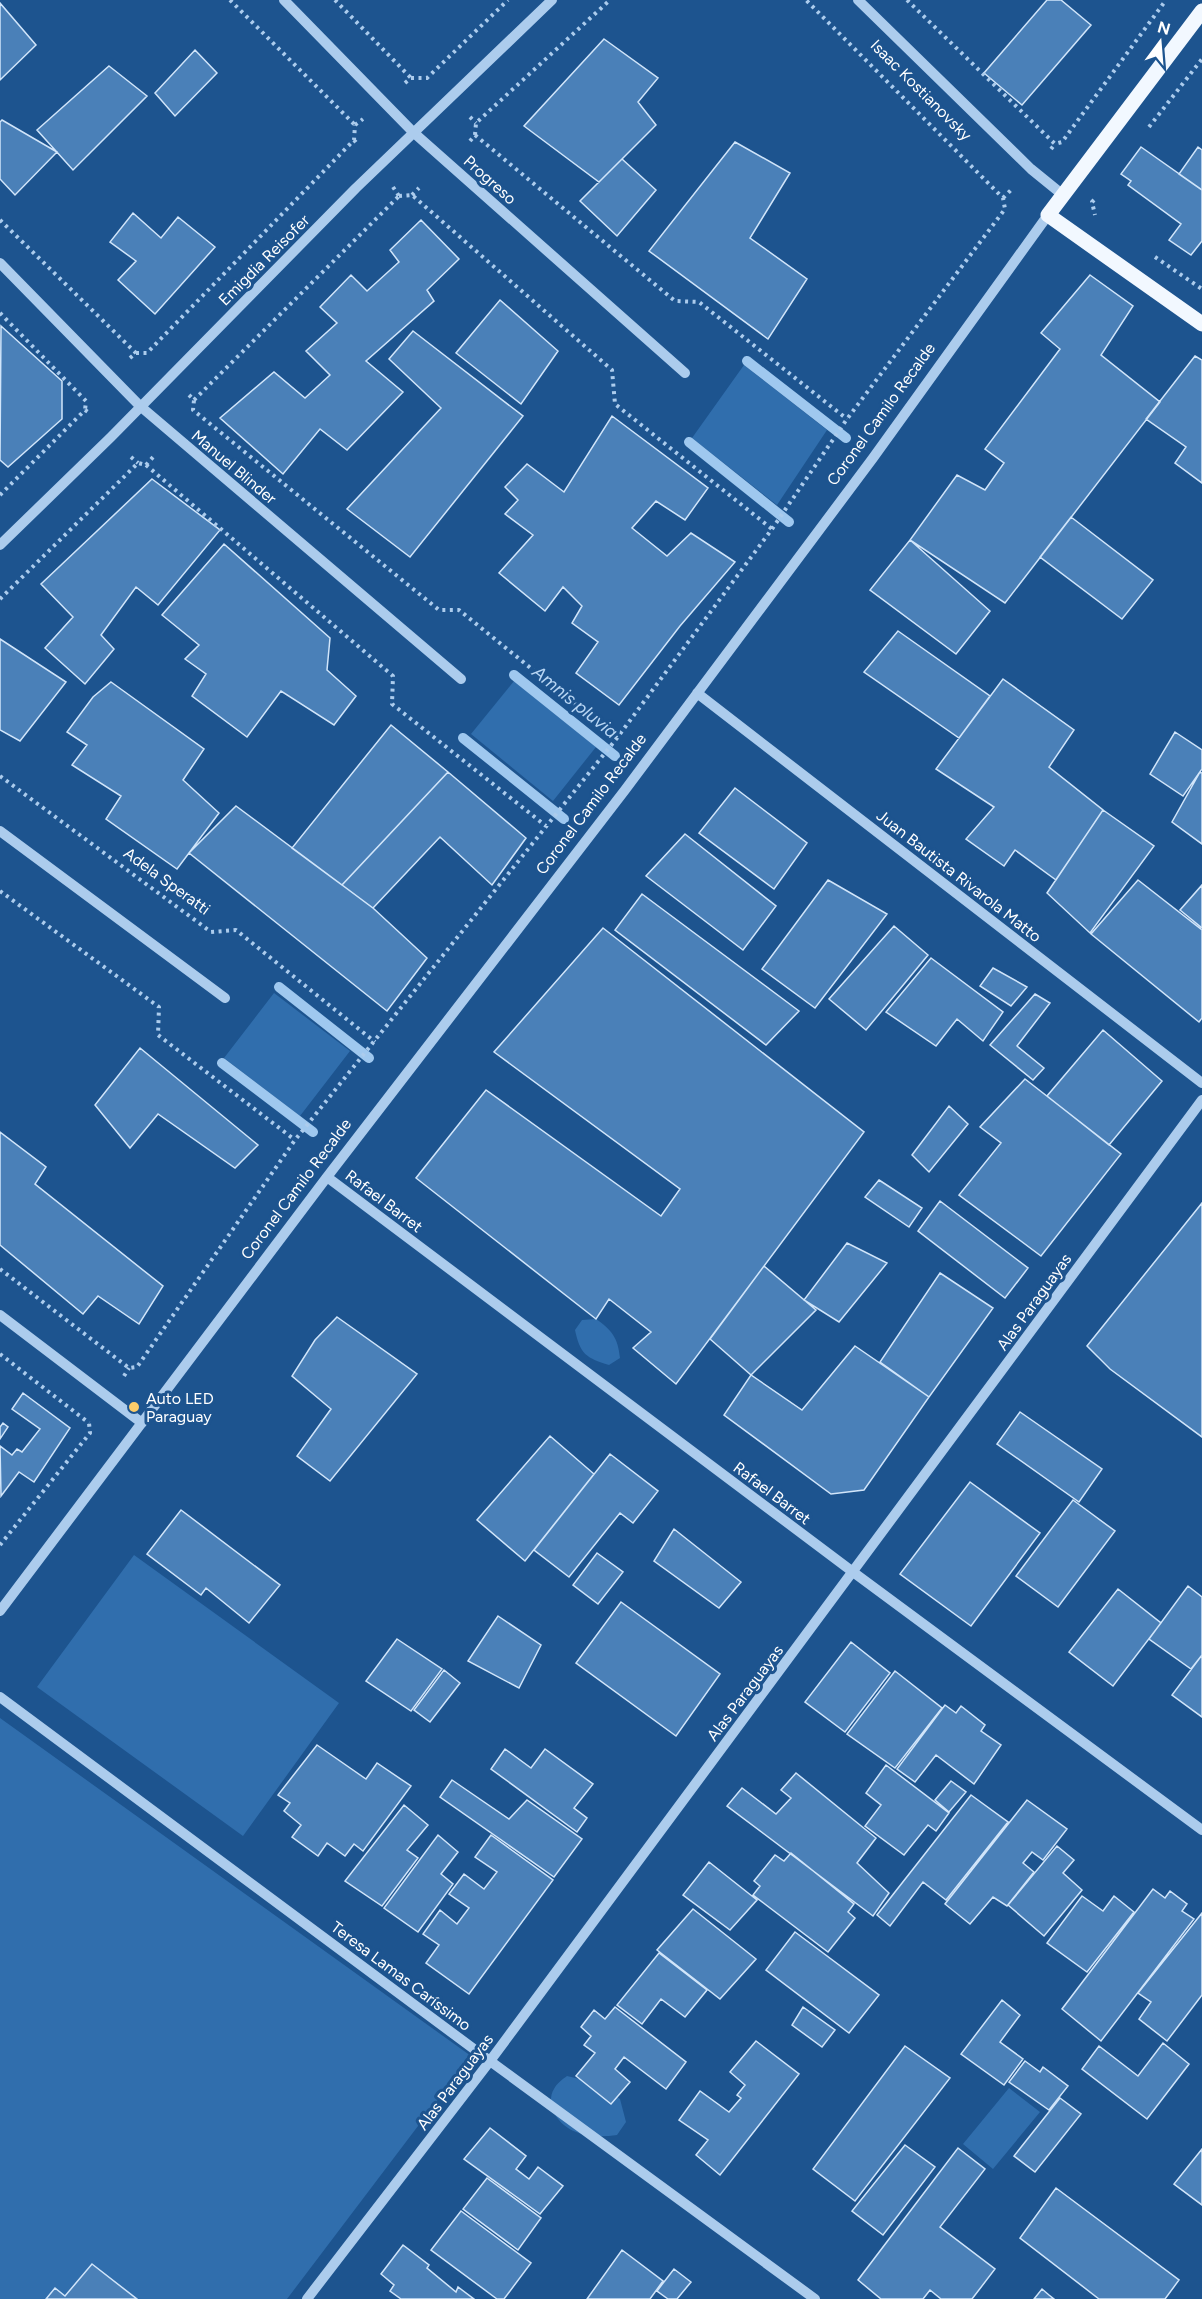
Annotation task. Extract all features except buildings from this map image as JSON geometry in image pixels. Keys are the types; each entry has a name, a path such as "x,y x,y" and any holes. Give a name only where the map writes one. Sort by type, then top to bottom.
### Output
{"main road":[{"name":"Coronel Camilo Recalde","path":"1048,215 1202,11"},
{"path":"1048,215 1202,324"}],"street":[{"name":"Progreso","path":"284,0 413,132 685,373"},
{"name":"Emigdia Reisofer","path":"0,544 413,132 552,0"},
{"path":"858,0 1031,169 1063,195"},
{"name":"Coronel Camilo Recalde","path":"0,1611 327,1177 697,693 873,458 1048,215"},
{"name":"Manuel Blinder","path":"0,263 140,406 461,679"},
{"name":"Juan Bautista Rivarola Matto","path":"697,693 1202,1083"},
{"path":"0,831 225,998"},
{"name":"Alas Paraguayas","path":"307,2299 490,2061 1202,1100"},
{"name":"Rafael Barret","path":"327,1177 853,1572 1202,1830"},
{"path":"0,1315 142,1423"},
{"name":"Teresa Lamas Caríssimo","path":"0,1697 815,2299"}],"path":[{"path":"230,0 355,125 354,140 358,145"},
{"path":"335,0 411,78"},
{"path":"405,83 411,78 427,78 508,0"},
{"path":"470,141 475,135 476,123 610,0"},
{"name":"Isaac Kostianovsky","path":"806,0 1003,198"},
{"path":"907,0 1055,144"},
{"path":"1051,149 1055,144 1062,142 1166,0"},
{"path":"1146,132 1202,59"},
{"path":"427,78 431,82"},
{"path":"470,117 476,123"},
{"path":"355,125 363,119"},
{"name":"Progreso","path":"475,135 675,301 699,302 846,419"},
{"name":"Emigdia Reisofer","path":"147,353 354,140"},
{"path":"1062,142 1066,147"},
{"path":"393,187 399,196"},
{"path":"194,400 399,196 412,195 419,188"},
{"path":"1003,198 1011,190"},
{"path":"1094,214 1092,202 1098,194"},
{"path":"412,195 612,370 615,404 772,529"},
{"name":"Coronel Camilo Recalde","path":"129,1368 137,1367 295,1140 617,738 772,529 846,419 1005,209 1003,198"},
{"path":"0,220 136,353"},
{"path":"0,314 86,401"},
{"path":"130,358 136,353 147,353 153,359"},
{"path":"0,495 85,410 86,401 93,394"},
{"path":"188,416 194,410 194,400 189,395"},
{"path":"85,410 91,414"},
{"path":"194,410 439,610 459,610 617,738"},
{"path":"146,465 154,456"},
{"path":"131,457 138,463 146,465 393,676 392,704 546,826"},
{"path":"0,599 138,463"},
{"name":"Adela Speratti","path":"0,777 211,932 236,930 375,1041"},
{"path":"0,891 159,1007 158,1035 295,1140"},
{"path":"0,1269 129,1368 123,1376"},
{"path":"0,1354 89,1423"},
{"path":"0,1545 90,1433 89,1423 93,1417"}],"shaded area":[{"path":"744,365 827,430 777,505 692,438"},
{"path":"514,681 596,747 553,801 471,734"},
{"path":"274,993 350,1051 300,1116 224,1058"},
{"path":"596,1319 610,1331 618,1345 620,1358 609,1365 585,1354 577,1338 575,1330 582,1320"},
{"path":"134,1555 339,1703 243,1836 37,1687"},
{"path":"0,1718 471,2056 287,2299 0,2299"},
{"path":"567,2076 596,2083 620,2099 626,2122 617,2135 580,2134 558,2119 552,2109 551,2097 556,2085"},
{"path":"1009,2088 1040,2112 993,2169 963,2144"}],"waterway":[{"name":"Amnis pluvia","path":"747,361 846,438"},
{"name":"Amnis pluvia","path":"689,442 789,522"},
{"name":"Amnis pluvia","path":"514,675 615,756"},
{"name":"Amnis pluvia","path":"463,738 564,819"},
{"name":"Amnis pluvia","path":"279,987 369,1058"},
{"name":"Amnis pluvia","path":"222,1063 313,1132"}],"place":[{"name":"Auto LED Paraguay","path":"134,1407"}]}
